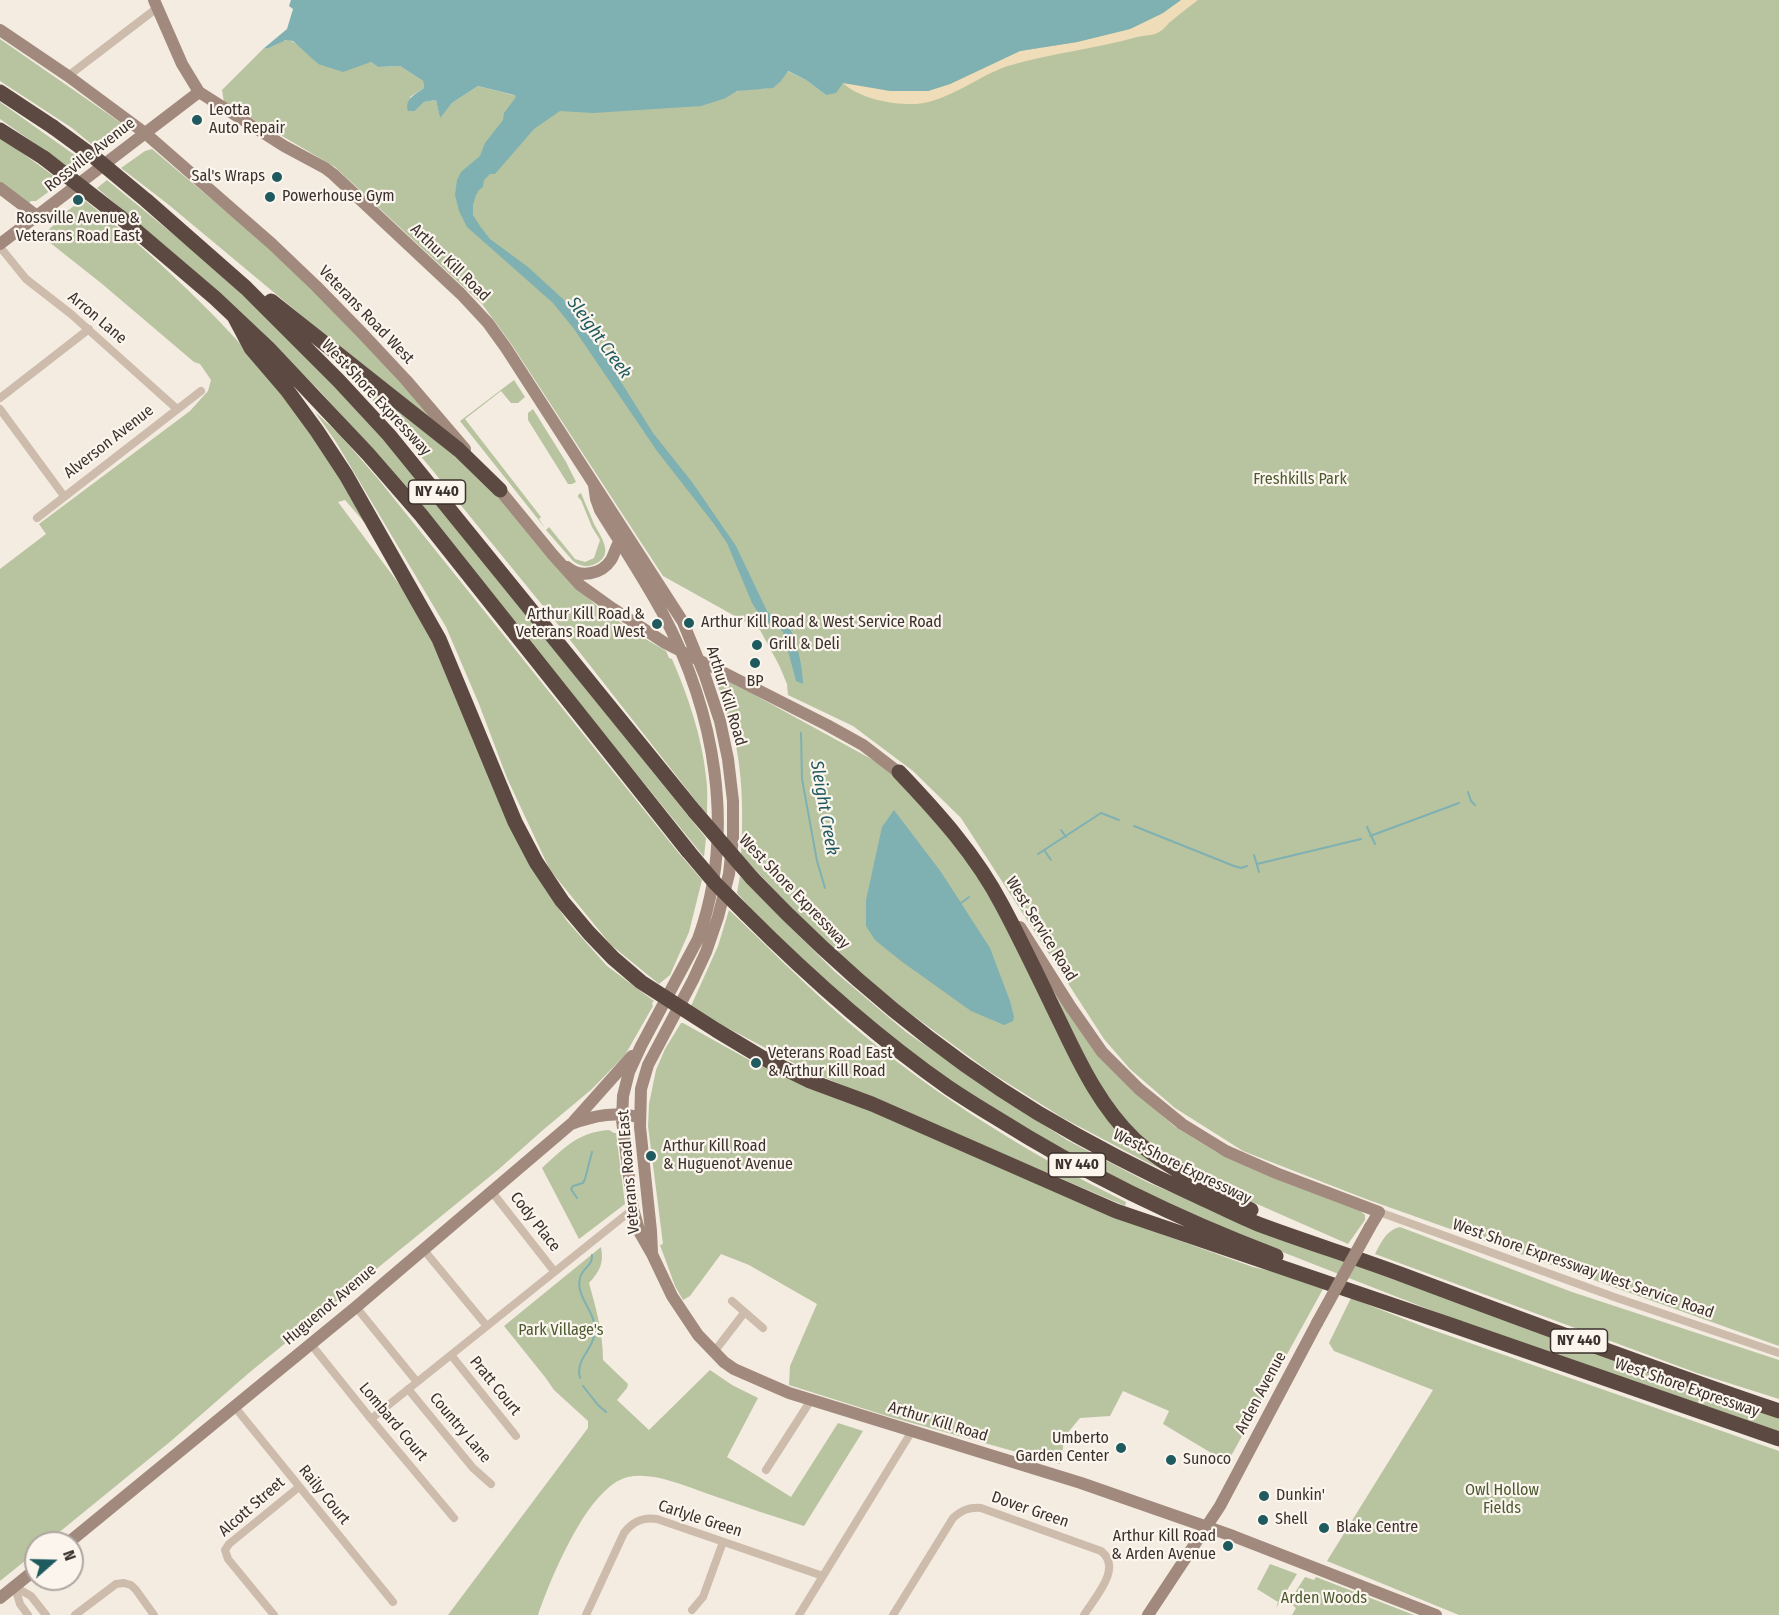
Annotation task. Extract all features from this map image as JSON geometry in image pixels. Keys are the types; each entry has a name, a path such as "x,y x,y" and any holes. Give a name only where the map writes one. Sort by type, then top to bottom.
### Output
{"highway":[{"name":"West Shore Expressway","path":"0,92 94,157 147,201 246,288 339,381 389,435 694,812 752,878 839,965 896,1014 965,1066 1037,1113 1111,1154 1256,1223 1380,1266 1606,1351 1779,1411"},
{"name":"West Shore Expressway","path":"0,130 44,158 120,217 268,348 421,514 483,595 715,883 822,987 883,1039 950,1089 1025,1136 1100,1178 1174,1214 1252,1247 1460,1328 1779,1438"},
{"path":"147,201 459,450 500,490"},
{"path":"234,316 252,348 317,431 346,475 424,610 439,639 515,822 536,862 562,901 613,958 641,982 761,1057 810,1081 872,1104 1116,1211 1460,1328"},
{"path":"899,772 950,828 975,861 1002,904 1095,1090 1113,1116 1135,1139 1165,1162 1232,1200 1294,1231 1380,1266"}],"street":[{"path":"68,76 156,4"},
{"name":"Arthur Kill Road","path":"156,4 182,64 199,92 284,146 325,168 461,294 488,323 682,622 699,660 720,721 728,759 733,801 733,837 729,874 706,952 673,1002"},
{"name":"Veterans Road West","path":"0,30 68,76 145,133 272,244 316,286 406,380 580,585 646,632 681,651"},
{"name":"Rossville Avenue","path":"0,246 199,92"},
{"path":"0,188 37,216"},
{"name":"Arron Lane","path":"0,246 26,279 89,329 177,409"},
{"path":"0,398 89,329"},
{"name":"Alverson Avenue","path":"37,518 201,391"},
{"path":"0,409 64,496"},
{"name":"Arthur Kill Road","path":"594,485 600,510 661,611 681,651 710,742 716,774 719,817 711,897 698,939 673,1002"},
{"path":"553,555 572,571 586,574 601,570 611,560 619,542"},
{"name":"West Service Road","path":"681,651 827,724 863,745 899,772 945,819 971,851 1102,1052 1138,1089 1182,1124 1226,1151 1378,1212"},
{"name":"Veterans Road East","path":"652,1254 640,1233 633,1209 622,1114 623,1096 629,1072 641,1046 673,1002"},
{"name":"Veterans Road East","path":"652,1254 639,1117 641,1089 673,1002"},
{"path":"571,1124 641,1046"},
{"name":"Huguenot Avenue","path":"83,1531 356,1307 571,1124 590,1117 622,1114 639,1117"},
{"name":"Cody Place","path":"492,1192 554,1271"},
{"name":"Cody Place","path":"371,1419 633,1209"},
{"name":"Arden Avenue","path":"1148,1615 1220,1506 1378,1212"},
{"name":"West Shore Expressway West Service Road","path":"1378,1212 1617,1298 1779,1353"},
{"path":"423,1249 486,1326"},
{"name":"Arthur Kill Road","path":"652,1254 664,1282 698,1335 724,1362 746,1375 789,1393 1062,1477 1205,1527 1436,1615"},
{"path":"732,1302 763,1328"},
{"path":"356,1307 417,1382"},
{"path":"714,1352 744,1313"},
{"name":"Lombard Court","path":"310,1343 454,1518"},
{"name":"Pratt Court","path":"451,1355 516,1436"},
{"name":"Country Lane","path":"408,1389 473,1468 491,1484"},
{"path":"766,1470 811,1400"},
{"name":"Raily Court","path":"234,1406 393,1602"},
{"path":"799,1615 912,1431"},
{"name":"Alcott Street","path":"274,1615 228,1559 225,1550 228,1544 298,1487"},
{"name":"Dover Green","path":"893,1615 953,1518 960,1511 974,1508 992,1512 1105,1554 1110,1571 1084,1615"},
{"name":"Carlyle Green","path":"586,1615 624,1533 635,1522 649,1518 823,1576"},
{"path":"692,1610 703,1597 723,1542"},
{"path":"0,1598 24,1579"},
{"path":"75,1615 116,1584 124,1583 136,1590 154,1615"},
{"path":"15,1587 20,1604 28,1615"},
{"path":"15,1587 31,1596 46,1615"}],"green space":[{"name":"Freshkills Park","path":"1181,0 1779,0 1779,1346 1366,1199 1243,1151 1175,1108 1130,1069 1104,1039 961,818 913,771 853,726 788,695 787,684 779,665 760,630 663,576 512,345 482,304 335,167 224,102 222,90 263,49 290,40 318,64 371,62 378,67 400,66 423,81 424,88 410,97 415,111 424,102 436,100 440,117 452,103 478,86 540,102 726,98 738,91 776,85 787,71 806,80 826,95 843,83 1163,13"},
{"path":"0,39 127,127 124,135 101,152 72,128 0,81"},
{"path":"0,102 86,163 74,171 0,119"},
{"path":"0,137 62,182 36,201 28,204 0,183"},
{"path":"152,149 274,252 332,306 442,428 439,430 169,205 121,168 145,151"},
{"path":"107,180 190,248 258,309 330,380 387,442 706,838 704,857 380,458 318,389 215,289 97,188"},
{"path":"83,199 144,249 229,331 314,434 372,525 364,522 345,500 338,502 419,611 514,833 538,878 567,921 607,966 654,1001 625,1055 592,1089 499,1169 250,1372 171,1441 61,1531 24,1531 24,1562 0,1581 0,569 46,534 39,524 190,411 208,391 211,380 200,364 194,362 39,234 47,231 58,218"},
{"path":"304,330 457,455 504,503 559,570 599,608 666,651 678,673 698,732 707,782 707,815 556,622 429,466 376,404"},
{"path":"514,380 525,397 518,403 511,403 501,391 465,419 541,517 539,519 545,528 460,421"},
{"path":"533,409 576,482 568,484 528,420 528,413"},
{"path":"315,412 340,435 379,480 702,880 689,932 670,975 659,984 611,945 550,870 507,778 446,627 336,442"},
{"path":"581,493 605,546 601,560 589,566 573,561 546,530 549,527 575,559 585,562 594,558 600,540 578,497"},
{"path":"719,677 884,766 943,826 981,881 1061,1033 1161,1169 1063,1118 990,1072 903,1008 835,953 741,855 742,803 739,764 733,734 717,683"},
{"path":"740,876 834,971 906,1032 1067,1140 1149,1183 1221,1213 1779,1414 1779,1431 1456,1320 1211,1224 1141,1194 980,1103 896,1042 822,980 753,911 737,893"},
{"path":"729,910 831,1007 935,1090 1048,1161 1126,1202 1125,1206 807,1070 692,1009 691,1006 718,946"},
{"path":"1044,970 1126,1084 1174,1126 1216,1152 1266,1175 1360,1210 1365,1215 1365,1220 1348,1244 1248,1200 1158,1149 1126,1126 1104,1098"},
{"path":"681,1023 760,1066 763,1063 1164,1235 1323,1289 1231,1456 1223,1460 1163,1424 1169,1411 1123,1391 1110,1416 1080,1418 1065,1436 1060,1464 887,1416 789,1385 790,1366 817,1304 749,1265 721,1254 690,1296 683,1300 675,1286 660,1245 663,1244 648,1126 649,1104 656,1070 665,1049"},
{"path":"609,1130 616,1133 625,1204 579,1239 542,1168 572,1142 598,1131"},
{"path":"1400,1227 1572,1292 1779,1360 1779,1399 1697,1373 1375,1254 1388,1234"},
{"name":"Park Village's","path":"601,1247 600,1266 589,1283 597,1311 603,1360 628,1384 617,1400 649,1430 710,1370 732,1385 758,1398 727,1457 791,1497 838,1423 863,1431 804,1526 673,1482 650,1476 628,1477 613,1484 585,1515 562,1557 538,1615 448,1615 588,1428 588,1421 554,1390 504,1326"},
{"name":"Owl Hollow Fields","path":"1351,1298 1427,1328 1779,1451 1779,1615 1459,1615 1327,1561 1433,1390 1334,1351 1329,1343"},
{"path":"1270,1564 1297,1574 1276,1608 1278,1602 1257,1589"},
{"name":"Arden Woods","path":"1305,1577 1314,1580 1316,1577 1414,1615 1292,1615 1296,1608 1289,1602 1292,1598 1292,1602 1299,1606 1304,1596 1298,1592 1294,1594"}],"sand":[{"path":"1181,0 1198,0 1157,33 1008,66 928,102 907,104 877,100 850,89 843,83 928,91 950,84 1020,51 1077,42 1130,29 1163,13"}],"water":[{"path":"291,0 1181,0 1163,13 1130,29 1077,42 1020,51 950,84 928,91 890,91 843,83 836,93 826,95 806,80 788,71 773,88 737,91 726,98 701,106 593,113 560,111 534,129 495,174 490,174 484,180 483,187 476,195 473,215 490,239 528,267 564,300 586,326 653,433 692,482 736,546 767,611 788,625 798,650 803,684 796,681 783,632 763,620 752,603 727,543 657,451 574,329 553,303 467,227 459,211 455,195 457,180 461,172 480,156 485,143 503,120 504,113 516,97 478,86 452,103 440,118 436,100 424,102 415,111 408,111 409,100 424,88 423,81 400,66 378,67 371,62 343,72 318,64 293,41 286,40 263,49 287,29 293,9 289,6"},
{"path":"894,810 941,872 990,948 1010,1001 1013,1021 1004,1025 971,1011 875,940 866,926 866,900 882,827"}],"waterway":[{"name":"Sleight Creek","path":"801,733 802,779 817,861 825,888"},
{"path":"1468,792 1475,805"},
{"path":"1370,836 1459,803"},
{"path":"1038,854 1101,813 1119,820"},
{"path":"1134,826 1234,866 1241,868 1247,866"},
{"path":"1367,827 1375,844"},
{"path":"1061,830 1066,837"},
{"path":"1257,864 1361,839"},
{"path":"1044,850 1051,860"},
{"path":"1254,855 1259,872"},
{"path":"961,903 969,897"},
{"path":"577,1198 571,1189 583,1183 592,1152"},
{"path":"580,1378 580,1365 592,1344 595,1331 579,1285 581,1275 591,1262 592,1255"},
{"path":"583,1386 606,1412"}],"place":[{"name":"Leotta Auto Repair","path":"197,120"},
{"name":"Sal's Wraps","path":"277,177"},
{"name":"Powerhouse Gym","path":"270,197"},
{"name":"Rossville Avenue & Veterans Road East","path":"78,200"},
{"name":"Arthur Kill Road & West Service Road","path":"689,623"},
{"name":"Arthur Kill Road & Veterans Road West","path":"657,624"},
{"name":"Grill & Deli","path":"757,645"},
{"name":"BP","path":"755,663"},
{"name":"Veterans Road East & Arthur Kill Road","path":"756,1063"},
{"name":"Arthur Kill Road & Huguenot Avenue","path":"651,1156"},
{"name":"Umberto Garden Center","path":"1121,1448"},
{"name":"Sunoco","path":"1171,1460"},
{"name":"Dunkin'","path":"1264,1496"},
{"name":"Shell","path":"1263,1520"},
{"name":"Blake Centre","path":"1324,1528"},
{"name":"Arthur Kill Road & Arden Avenue","path":"1228,1546"}]}
